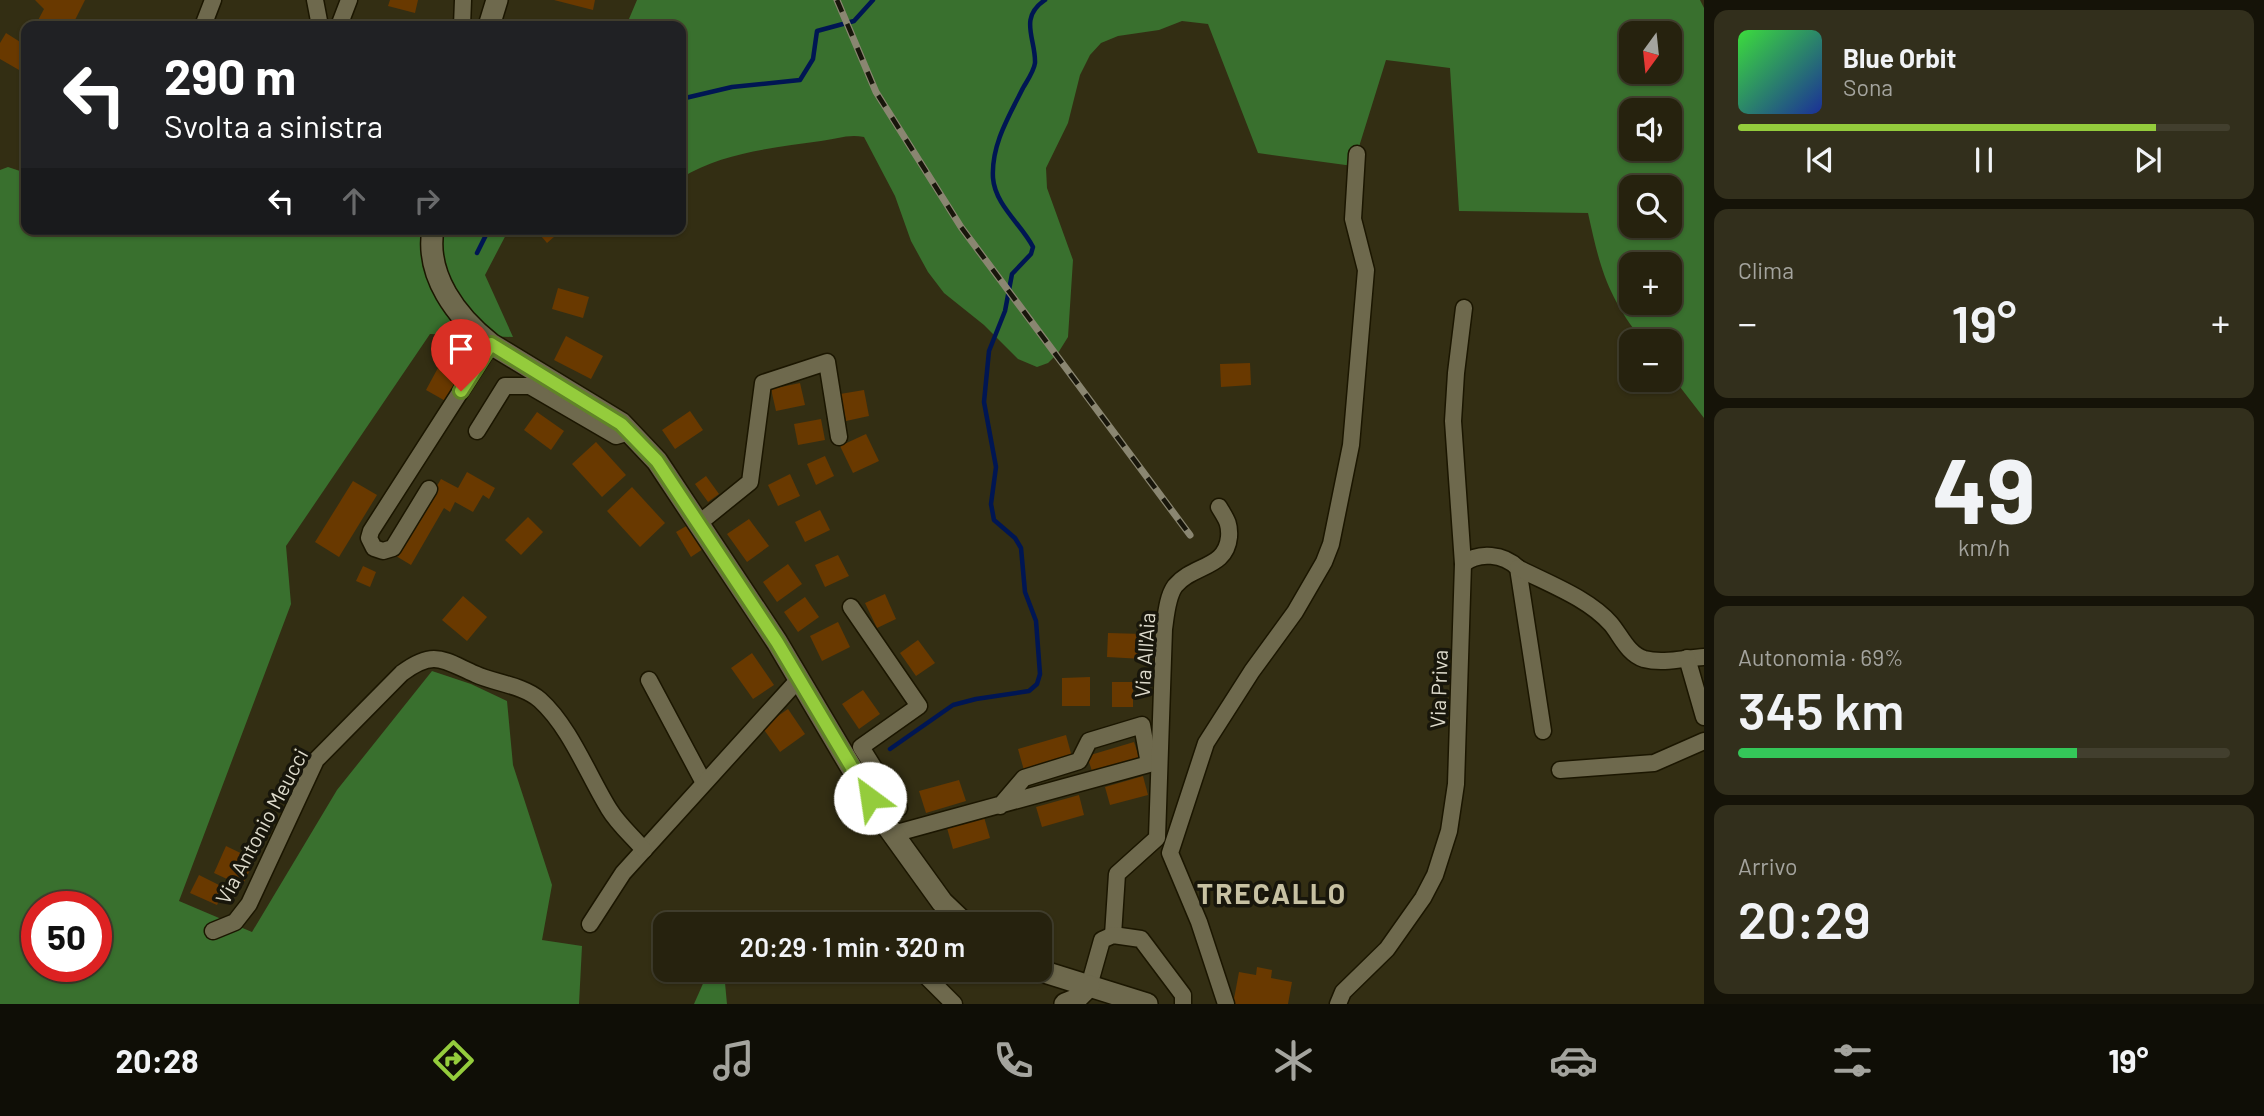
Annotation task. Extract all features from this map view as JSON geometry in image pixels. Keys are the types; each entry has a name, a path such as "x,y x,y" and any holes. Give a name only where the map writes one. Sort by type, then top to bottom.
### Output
{"main road":[{"path":"491,21 497,0"},
{"path":"432,235 430,245 436,276 453,305 472,329 491,344 621,424 657,461 777,642 880,816 942,902 952,912"},
{"path":"1052,974 1147,1004"},
{"path":"1065,1004 1075,1000 1089,986"}],"street":[{"path":"205,21 214,0"},
{"path":"315,0 319,21"},
{"path":"341,21 349,0"},
{"path":"462,21 463,0"},
{"path":"1226,1004 1199,922 1170,853 1206,743 1252,671 1295,612 1324,562 1331,544 1351,444 1366,270 1353,219 1357,154"},
{"name":"Via Priva","path":"1338,1004 1343,992 1387,949 1423,898 1435,876 1449,831 1456,783 1463,564 1453,421 1464,308"},
{"path":"429,489 393,548 383,551 374,548 369,538 372,531 491,344"},
{"path":"698,524 750,482 763,383 827,362 839,437"},
{"path":"477,431 505,386 530,386 616,436 629,432"},
{"name":"Via All'Aia","path":"1113,935 1117,874 1157,838 1164,629 1174,587 1190,574 1224,556 1230,524 1219,508"},
{"path":"1463,564 1466,560 1489,555 1501,557 1581,600 1609,622 1631,651 1643,659 1704,657"},
{"path":"1518,568 1543,731"},
{"path":"851,607 919,706 861,747 899,808 880,816"},
{"name":"Via Antonio Meucci","path":"213,931 235,922 249,904 316,760 402,673 416,662 430,659 440,658 539,698 577,749 610,811 644,850"},
{"path":"1686,658 1704,717"},
{"path":"649,680 705,783"},
{"path":"590,923 623,873 798,680"},
{"path":"893,834 1000,806 1149,764 1142,725 1089,741 1079,761 1024,778 1000,806"},
{"path":"1560,770 1626,768 1654,763 1704,741"},
{"path":"1089,986 1102,940 1113,935 1141,939 1183,995 1183,1004"},
{"path":"932,982 954,1004"}],"green space":[{"path":"637,0 1700,0 1704,8 1704,418 1682,390 1682,329 1634,329 1624,315 1682,315 1682,252 1619,252 1619,306 1601,266 1588,213 1459,211 1450,68 1386,60 1353,166 1258,153 1208,24 1182,21 1159,30 1118,36 1101,43 1090,55 1080,75 1068,123 1046,168 1047,188 1073,260 1068,337 1048,363 1037,367 1018,359 984,325 944,293 928,272 911,241 895,196 864,137 848,136 749,152 714,162 686,175 686,21 628,21"},
{"path":"8,167 21,171 21,235 506,235 485,275 513,337 430,334 286,546 291,604 179,901 252,932 337,790 432,671 471,684 507,701 513,765 552,885 542,940 582,946 579,1004 0,1004 0,170"},
{"path":"704,982 724,982 727,1004 694,1004"}],"building":[{"path":"35,0 85,0 74,21 38,21 44,9"},
{"path":"390,0 418,0 415,13 388,6"},
{"path":"554,0 595,0 593,10"},
{"path":"6,33 21,42 21,71 0,59 0,43"},
{"path":"540,235 556,235 547,243"},
{"path":"558,288 589,297 583,318 552,309"},
{"path":"566,336 603,356 591,379 554,360"},
{"path":"1250,363 1251,385 1221,387 1220,364"},
{"path":"439,366 462,379 449,403 426,390"},
{"path":"800,383 805,405 776,411 771,389"},
{"path":"864,390 869,416 846,421 840,394"},
{"path":"690,411 703,430 675,449 662,430"},
{"path":"537,412 564,431 551,450 524,430"},
{"path":"821,419 825,440 798,445 794,424"},
{"path":"866,434 879,461 853,473 840,446"},
{"path":"596,442 626,475 602,497 572,464"},
{"path":"825,456 834,476 816,485 807,464"},
{"path":"467,472 495,488 489,499 483,495 473,512 455,502 450,512 444,508 411,565 396,556 441,479 458,488"},
{"path":"790,474 800,496 778,506 768,485"},
{"path":"706,476 719,494 708,502 695,484"},
{"path":"353,481 377,495 339,557 315,542"},
{"path":"632,487 665,523 640,547 607,511"},
{"path":"820,510 830,530 805,542 795,522"},
{"path":"528,517 543,532 521,555 505,540"},
{"path":"749,519 769,546 747,562 727,534"},
{"path":"688,525 703,549 691,557 676,532"},
{"path":"838,555 849,576 825,587 815,565"},
{"path":"788,564 802,584 777,602 763,582"},
{"path":"363,566 376,572 370,587 356,581"},
{"path":"885,594 896,619 877,628 865,603"},
{"path":"463,596 487,617 467,641 442,620"},
{"path":"805,597 819,617 798,632 784,612"},
{"path":"838,622 850,647 822,661 810,636"},
{"path":"1108,633 1144,634 1143,659 1107,657"},
{"path":"918,640 935,663 916,676 900,653"},
{"path":"752,653 774,685 753,699 731,668"},
{"path":"1090,677 1090,706 1062,706 1062,678"},
{"path":"1112,682 1133,682 1133,707 1112,707"},
{"path":"863,690 880,714 859,729 842,704"},
{"path":"788,709 805,734 780,752 762,727"},
{"path":"1066,735 1073,761 1025,774 1018,749"},
{"path":"1134,742 1140,760 1093,774 1087,756"},
{"path":"1143,776 1148,795 1110,805 1105,787"},
{"path":"959,780 966,801 926,813 919,791"},
{"path":"1079,795 1084,815 1042,827 1036,807"},
{"path":"984,817 990,838 953,849 947,828"},
{"path":"226,846 255,860 242,886 214,873"},
{"path":"199,875 225,888 217,905 190,893"},
{"path":"1257,967 1272,970 1271,978 1292,982 1288,1004 1233,1004 1239,972 1256,975"}],"waterway":[{"path":"686,98 732,87 800,80 813,59 817,31 854,21 873,0"},
{"path":"890,749 953,705 1029,691 1037,684 1040,674 1036,621 1025,592 1021,548 1015,538 994,520 991,504 996,467 984,402 989,351 1005,311 1012,274 1031,254 1033,247 999,197 993,178 993,166 998,142 1007,120 1032,73 1035,54 1030,22 1032,14 1045,0"},
{"path":"477,253 486,235"}],"railway":[{"path":"837,0 876,92 961,227 1190,535"}],"district":[{"name":"TRECALLO","path":"1272,893"}],"route":[{"path":"461,391 491,344 621,424 657,461 777,642 870,798"}]}
